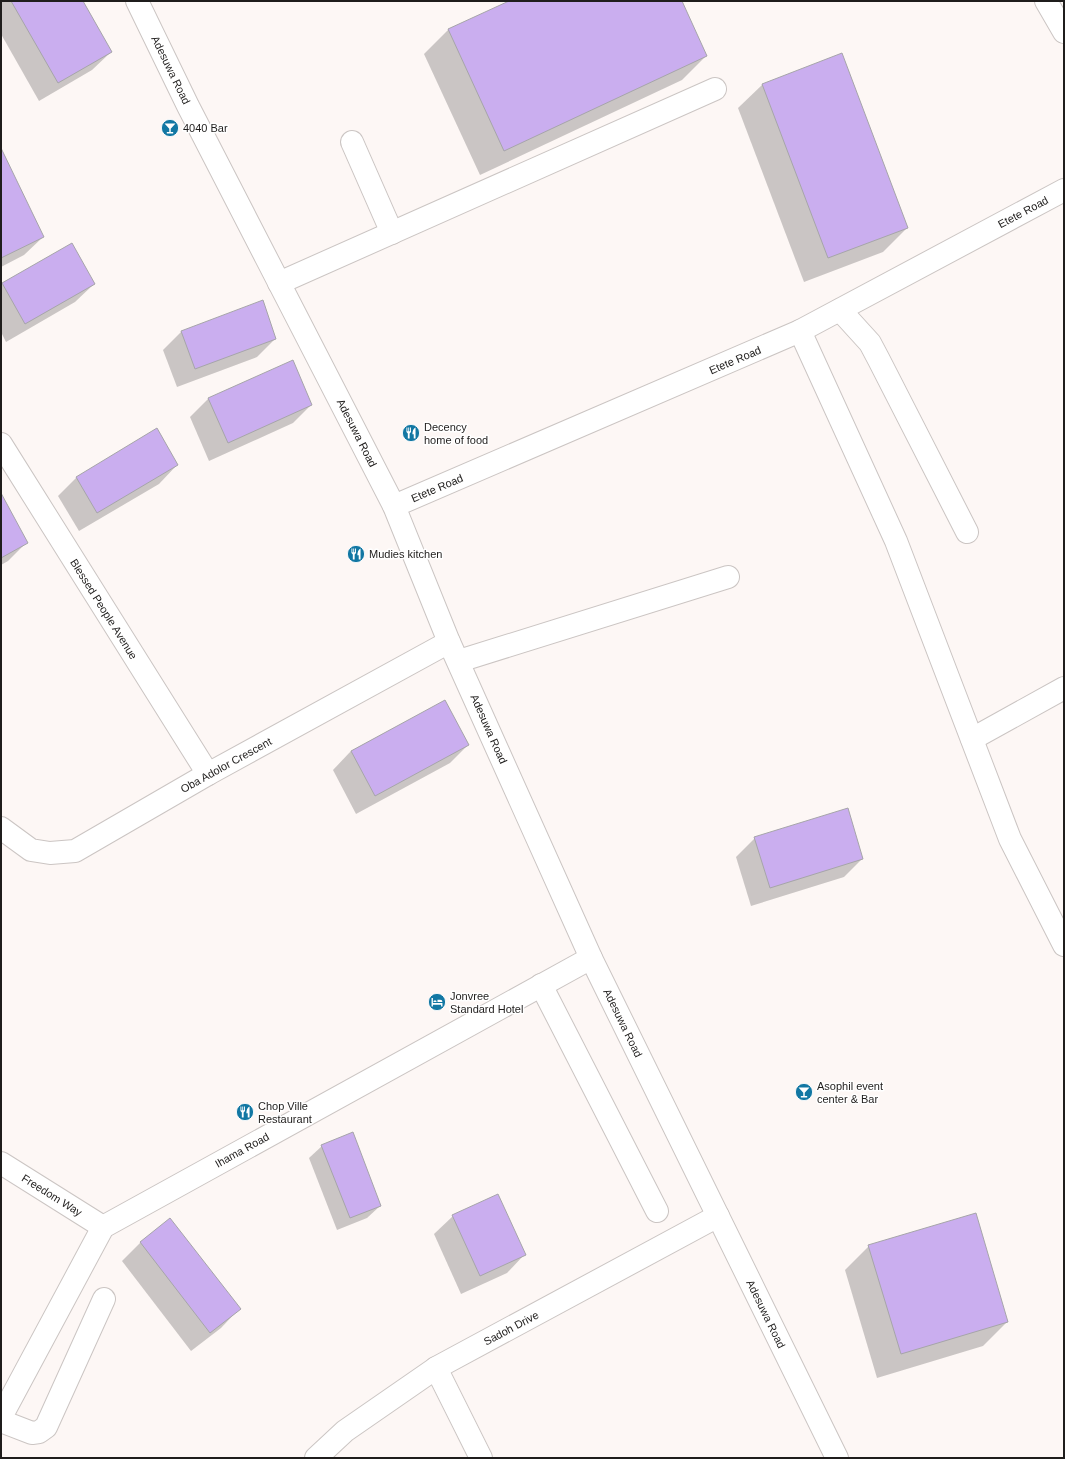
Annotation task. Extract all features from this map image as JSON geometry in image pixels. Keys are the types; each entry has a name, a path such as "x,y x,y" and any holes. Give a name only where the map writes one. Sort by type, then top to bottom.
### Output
{"street":[{"name":"Adesuwa Road","path":"137,1 188,106 394,506 454,652 591,958 837,1458"},
{"path":"1046,1 1064,32"},
{"path":"279,283 715,89"},
{"path":"352,142 392,233"},
{"name":"Etete Road","path":"394,506 800,331 1064,190"},
{"path":"840,310 870,343 967,532"},
{"path":"800,331 896,541 1010,839 1064,945"},
{"name":"Blessed People Avenue","path":"1,444 208,774"},
{"name":"Oba Adolor Crescent","path":"1,828 31,850 50,853 74,851 208,774 454,652 728,577"},
{"path":"972,739 1064,688"},
{"name":"Ihama Road","path":"102,1227 591,958"},
{"path":"541,985 657,1211"},
{"name":"Freedom Way","path":"1,1163 102,1227"},
{"name":"Sadoh Drive","path":"316,1458 345,1431 436,1368 718,1216"},
{"path":"1,1417 102,1227"},
{"path":"1,1421 32,1433 39,1432 46,1427 104,1299"},
{"path":"436,1368 481,1458"}],"building":[{"path":"11,1 83,1 112,52 58,83"},
{"path":"509,1 682,1 707,56 504,151 448,29"},
{"path":"842,53 908,228 828,258 762,84"},
{"path":"1,148 44,237 1,258"},
{"path":"72,243 95,284 25,324 2,283"},
{"path":"263,300 276,339 195,369 181,331"},
{"path":"293,360 312,405 228,443 208,398"},
{"path":"157,428 178,465 97,513 76,477"},
{"path":"1,493 28,543 1,558"},
{"path":"445,700 469,745 375,796 351,751"},
{"path":"848,808 863,859 770,888 754,837"},
{"path":"353,1132 381,1206 350,1218 321,1145"},
{"path":"498,1194 526,1255 480,1276 452,1215"},
{"path":"976,1213 1008,1322 901,1354 868,1245"},
{"path":"170,1218 241,1309 210,1333 140,1242"}],"place":[{"name":"4040 Bar","path":"170,128"},
{"name":"Decency home of food","path":"411,433"},
{"name":"Mudies kitchen","path":"356,554"},
{"name":"Jonvree Standard Hotel","path":"437,1002"},
{"name":"Asophil event center & Bar","path":"804,1092"},
{"name":"Chop Ville Restaurant","path":"245,1112"}]}
